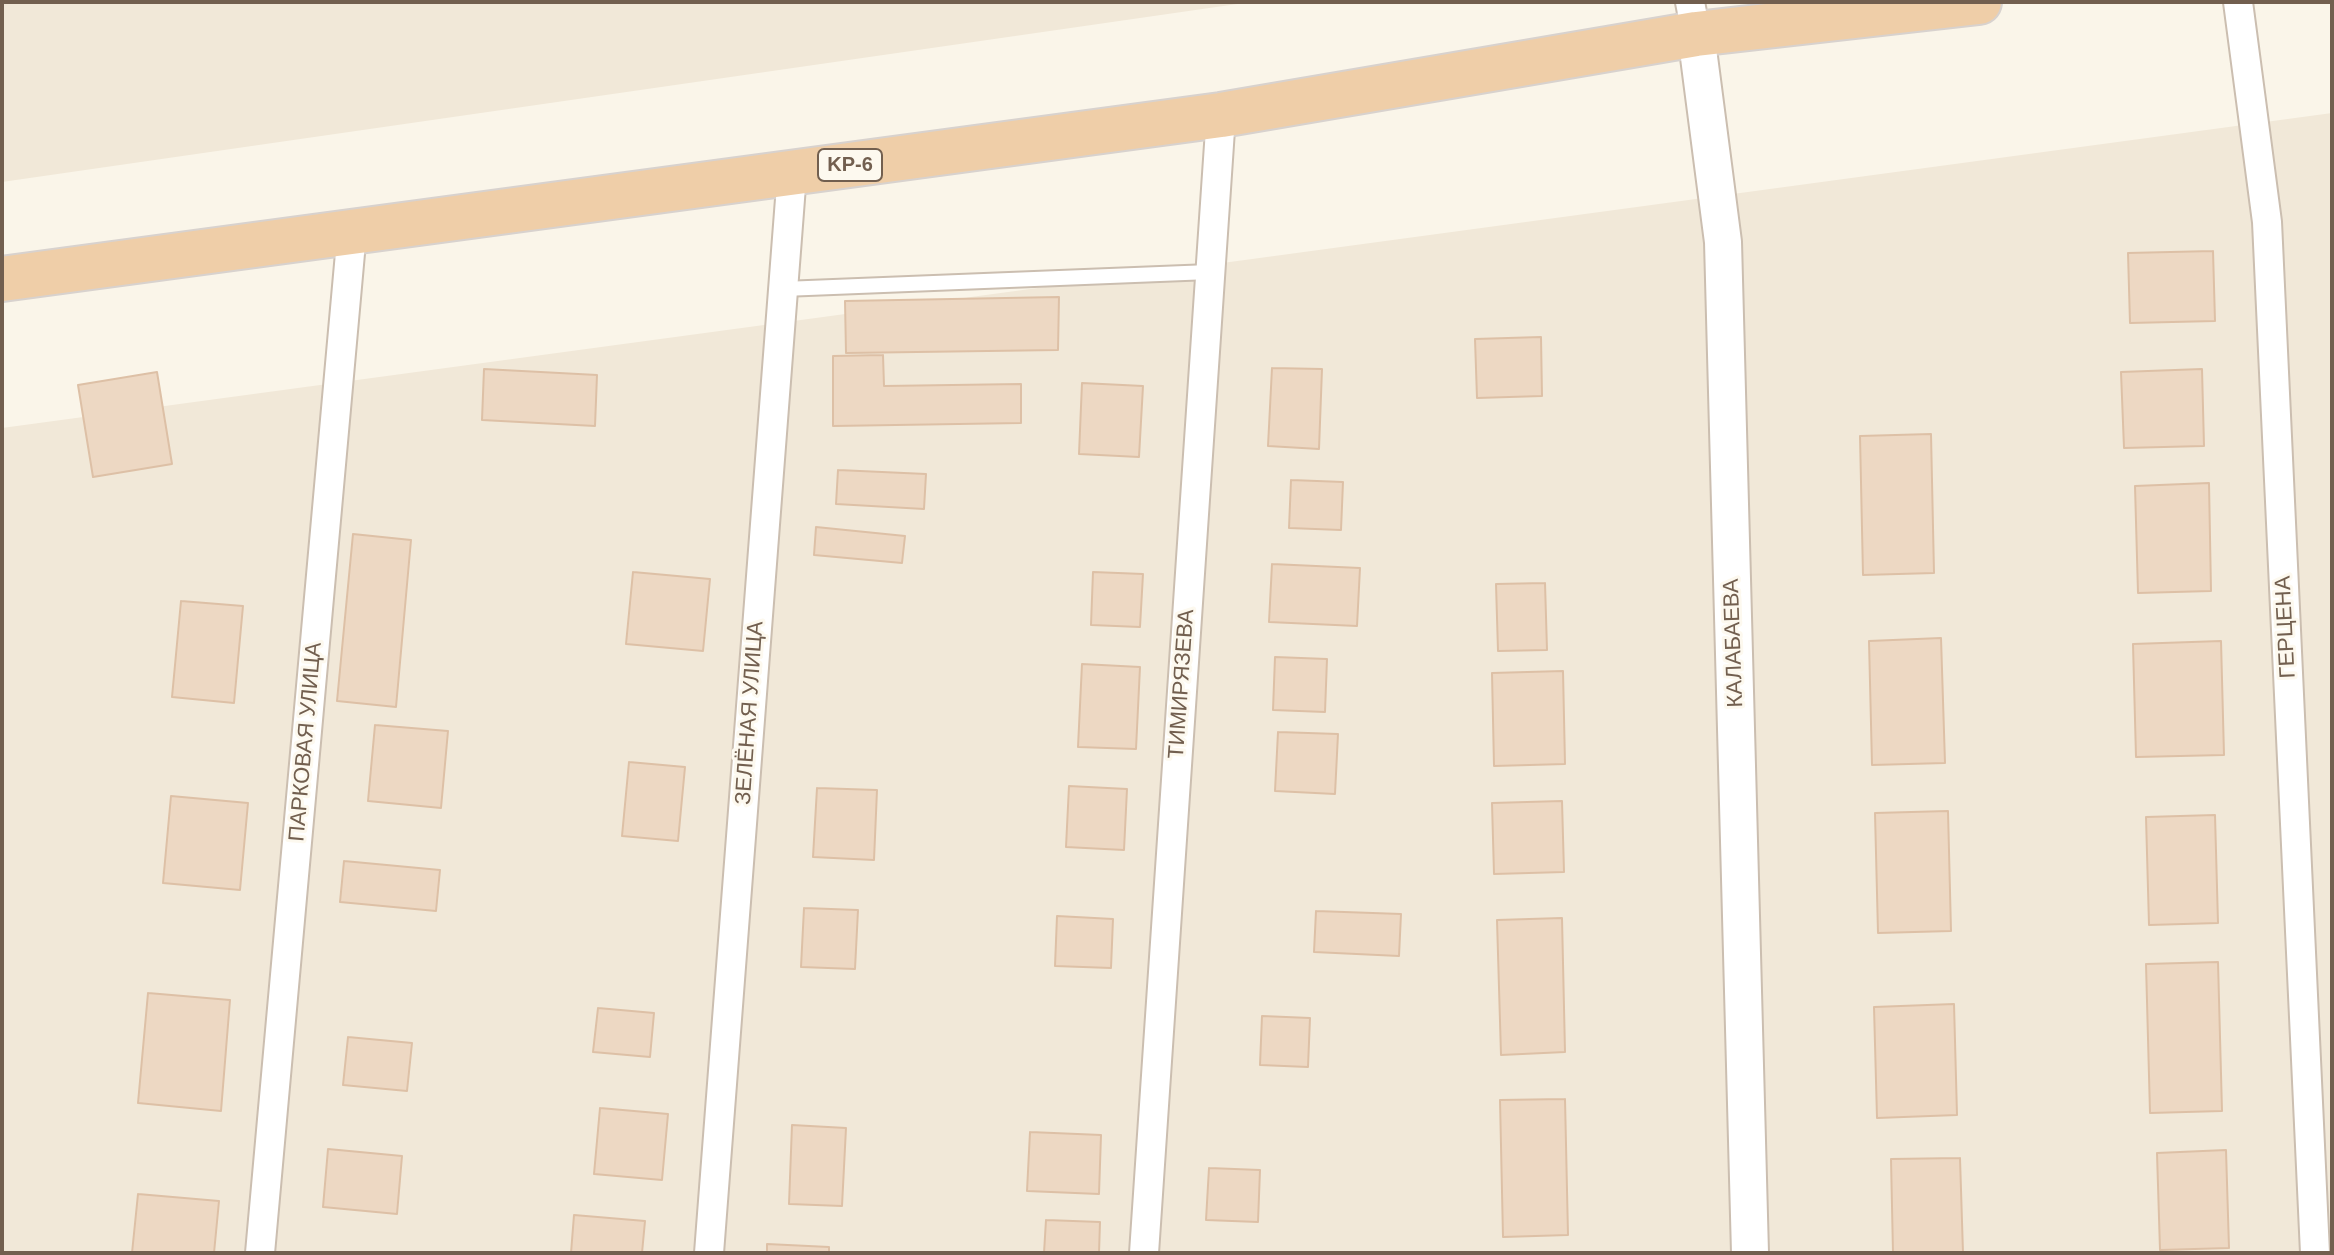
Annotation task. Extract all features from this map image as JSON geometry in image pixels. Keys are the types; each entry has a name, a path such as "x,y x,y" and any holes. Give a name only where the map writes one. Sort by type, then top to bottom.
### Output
{"highway":[{"name":"KP-6","path":"2,279 1221,115 1693,18 1979,2"}],"street":[{"name":"ГЕРЦЕНА","path":"2238,2 2267,222 2315,1253"},
{"name":"КАЛАБАЕВА","path":"1693,18 1723,242 1750,1253"},
{"name":"ТИМИРЯЗЕВА","path":"1144,1253 1221,115"},
{"name":"ЗЕЛЁНАЯ УЛИЦА","path":"709,1253 792,173"},
{"name":"ПАРКОВАЯ УЛИЦА","path":"260,1253 352,231"}],"lane":[{"path":"783,289 1210,272"}],"shaded area":[{"path":"2,2 1251,2 2,182"},
{"path":"2332,113 2332,1253 2,1253 2,428"}],"building":[{"path":"2213,251 2215,321 2130,323 2128,253"},
{"path":"1059,297 1058,350 846,353 845,301"},
{"path":"1541,337 1542,396 1477,398 1475,339"},
{"path":"883,355 884,386 1021,384 1021,423 833,426 833,356"},
{"path":"1272,368 1322,369 1319,449 1268,446"},
{"path":"484,369 597,375 595,426 482,420"},
{"path":"2202,369 2204,446 2124,448 2121,372"},
{"path":"157,372 172,464 93,477 78,385"},
{"path":"1082,383 1143,386 1139,457 1079,454"},
{"path":"1931,434 1934,573 1863,575 1860,436"},
{"path":"838,470 926,474 924,509 836,504"},
{"path":"1291,480 1343,482 1341,530 1289,528"},
{"path":"2209,483 2211,591 2138,593 2135,486"},
{"path":"816,527 905,536 902,563 814,555"},
{"path":"353,534 411,540 396,707 337,701"},
{"path":"1272,564 1360,568 1357,626 1269,622"},
{"path":"633,572 710,579 703,651 626,644"},
{"path":"1093,572 1143,574 1140,627 1091,625"},
{"path":"1545,583 1547,650 1498,651 1496,584"},
{"path":"181,601 243,606 234,703 172,697"},
{"path":"1941,638 1945,763 1872,765 1869,641"},
{"path":"2221,641 2224,755 2136,757 2133,644"},
{"path":"1275,657 1327,659 1325,712 1273,710"},
{"path":"1082,664 1140,667 1136,749 1078,747"},
{"path":"1563,671 1565,764 1494,766 1492,673"},
{"path":"375,725 448,731 441,808 368,801"},
{"path":"1278,732 1338,734 1335,794 1275,791"},
{"path":"629,762 685,767 678,841 622,836"},
{"path":"1069,786 1127,789 1124,850 1066,847"},
{"path":"817,788 877,790 874,860 813,857"},
{"path":"171,796 248,803 240,890 163,883"},
{"path":"1562,801 1564,872 1494,874 1492,803"},
{"path":"1948,811 1951,931 1878,933 1875,813"},
{"path":"2215,815 2218,923 2149,925 2146,817"},
{"path":"344,861 440,870 436,911 340,902"},
{"path":"804,908 858,910 855,969 801,967"},
{"path":"1316,911 1401,914 1399,956 1314,952"},
{"path":"1057,916 1113,919 1111,968 1055,966"},
{"path":"1562,918 1565,1052 1501,1055 1497,920"},
{"path":"2218,962 2222,1111 2150,1113 2146,964"},
{"path":"148,993 230,1000 221,1111 138,1103"},
{"path":"1954,1004 1957,1115 1877,1118 1874,1007"},
{"path":"598,1008 654,1013 650,1057 593,1052"},
{"path":"1262,1016 1310,1018 1308,1067 1260,1065"},
{"path":"348,1037 412,1043 407,1091 343,1085"},
{"path":"1565,1099 1568,1235 1503,1237 1500,1100"},
{"path":"600,1108 668,1114 662,1180 594,1174"},
{"path":"792,1125 846,1128 842,1206 789,1204"},
{"path":"1030,1132 1101,1135 1099,1194 1027,1191"},
{"path":"328,1149 402,1156 397,1214 323,1207"},
{"path":"2226,1150 2229,1248 2160,1250 2157,1153"},
{"path":"1960,1158 1963,1253 1893,1253 1891,1159"},
{"path":"1209,1168 1260,1170 1258,1222 1206,1220"},
{"path":"138,1194 219,1201 214,1253 132,1253"},
{"path":"574,1215 645,1221 642,1253 571,1253"},
{"path":"1046,1220 1100,1222 1099,1253 1044,1253"},
{"path":"767,1244 829,1247 829,1253 767,1253"}]}
